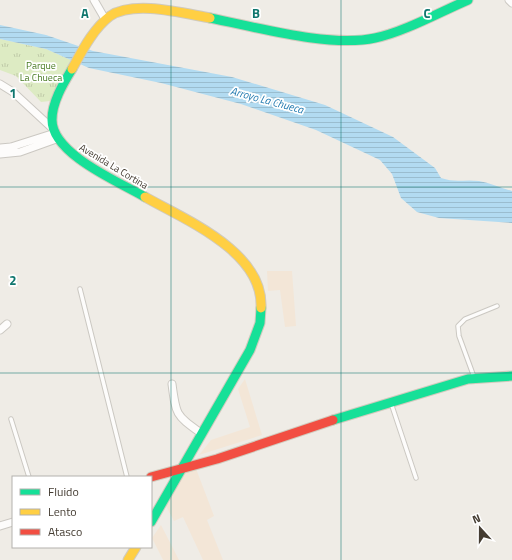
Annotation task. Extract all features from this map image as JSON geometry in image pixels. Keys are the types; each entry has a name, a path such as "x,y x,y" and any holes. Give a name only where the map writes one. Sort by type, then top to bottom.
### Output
{"main road":[{"path":"56,133 52,114 58,96 96,29 105,19 122,10 142,7 156,8 311,38 357,41 376,38 398,30 468,0"},
{"name":"Avenida La Cortina","path":"56,133 70,152 79,159 192,222 228,245 239,255 255,278 262,299 262,311 256,337 152,520"},
{"path":"152,477 230,455 474,378 512,376"},
{"path":"128,560 135,548"}],"street":[{"path":"94,0 105,19"},
{"path":"509,0 512,4"},
{"path":"0,84 13,92 56,133"},
{"path":"0,148 11,147 56,133"},
{"path":"0,154 20,152 56,133"},
{"path":"0,330 7,324"},
{"path":"172,384 176,410 179,418 202,434"},
{"path":"0,526 12,522"}],"lane":[{"path":"80,289 126,476"},
{"path":"474,378 459,336 458,326 466,319 497,306"},
{"path":"391,403 416,478"},
{"path":"12,419 29,476"}],"shaded area":[{"path":"267,271 292,271 296,326 285,327 280,290 268,291"},
{"path":"245,379 262,435 199,455 211,440 250,427 238,389"},
{"path":"195,466 214,516 207,520 223,560 203,560 183,517 174,521 166,506 186,469"},
{"path":"161,525 179,560 163,560 152,538"}],"green space":[{"name":"Parque La Chueca","path":"0,39 46,49 71,60 50,101 41,102 16,76 0,70"}],"water":[{"name":"Arroyo La Chueca","path":"0,25 46,35 93,51 232,77 325,105 393,137 435,168 441,178 451,180 479,181 512,191 512,223 439,218 417,212 401,198 392,174 380,160 316,130 241,104 161,83 89,68 46,49 0,39"}],"traffic: fast":[{"path":"210,18 293,35 337,40 357,40 375,38 398,31 468,0"},
{"path":"72,69 59,93 52,113 55,132 63,144 89,166 145,197"},
{"path":"152,520 250,350 260,323 261,308"},
{"path":"333,420 468,379 512,376"}],"traffic: slow":[{"path":"72,69 98,27 110,16 120,11 145,8 158,9 210,18"},
{"path":"145,197 201,227 220,240 236,254 250,270 259,288 261,308"},
{"path":"128,560 135,548"}],"traffic: jam":[{"path":"152,477 217,459 333,420"}]}
